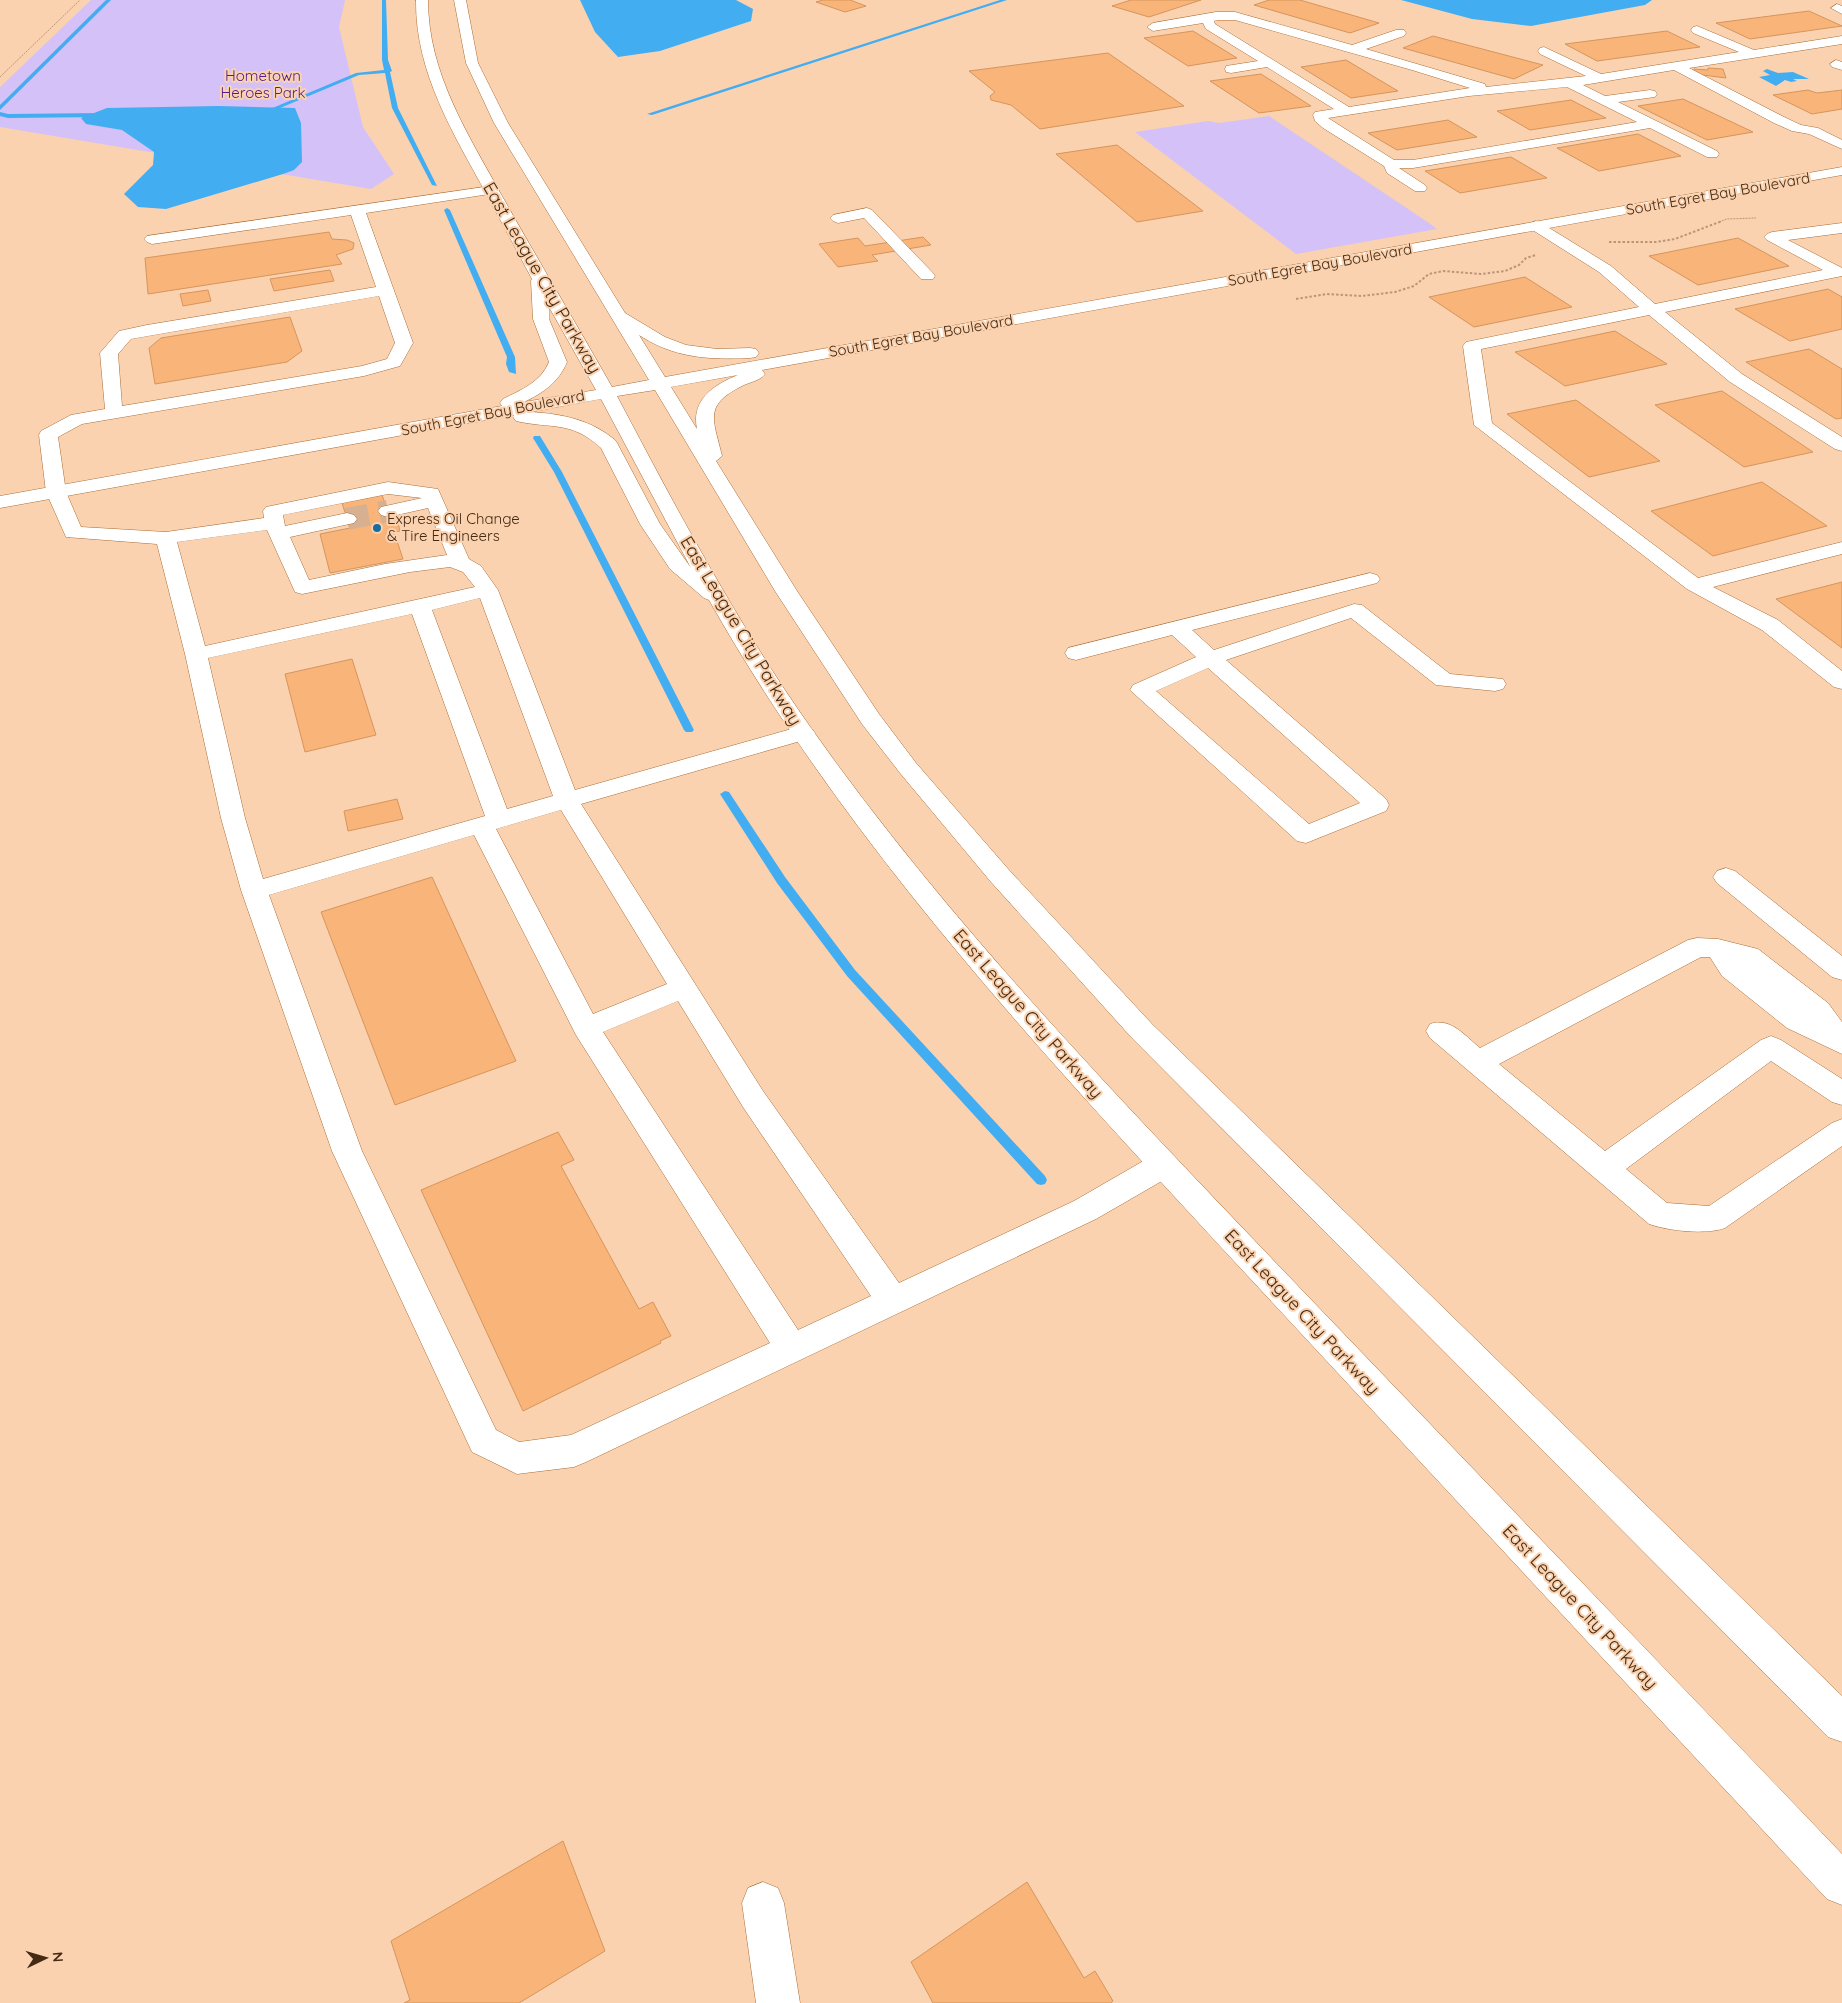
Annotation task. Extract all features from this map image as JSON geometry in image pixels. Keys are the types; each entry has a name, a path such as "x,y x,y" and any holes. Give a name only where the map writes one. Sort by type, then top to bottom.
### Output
{"main road":[{"name":"East League City Parkway","path":"422,0 426,44 436,79 452,117 491,190 538,275 607,391 622,424 757,665 803,733 899,864 1024,1013 1163,1165 1842,1884"},
{"path":"460,0 472,63 484,92 501,123 786,591 870,718 908,768 1051,934 1142,1031 1842,1723"},
{"path":"1223,4 1211,17 1210,26 1345,110"},
{"path":"1153,27 1211,17 1235,16 1489,90"},
{"path":"1697,30 1753,54"},
{"path":"1352,49 1400,33"},
{"path":"1651,124 1413,164 1391,164 1320,118 1320,115 1489,90 1570,83 1842,40"},
{"path":"1544,51 1600,78"},
{"path":"1231,69 1269,63"},
{"path":"1676,66 1796,128 1815,132 1842,145"},
{"path":"1570,83 1712,154"},
{"path":"1604,100 1650,94"},
{"path":"1815,132 1842,129"},
{"path":"1505,133 1544,156"},
{"path":"1391,164 1392,170 1420,188"},
{"name":"South Egret Bay Boulevard","path":"0,502 480,416 607,391 1842,171"},
{"path":"152,239 491,190"},
{"path":"347,519 276,528 166,538 73,533 56,492 48,435 77,419 364,371 394,362 404,343 357,210"},
{"path":"838,218 867,213 927,276"},
{"path":"1536,226 1604,269 1736,378 1842,445"},
{"path":"1840,273 1772,236 1842,228"},
{"path":"1840,273 1472,346 1483,425 1694,585 1770,624 1842,682"},
{"path":"480,416 511,403 537,387 556,370 558,362 541,319 538,275"},
{"path":"114,413 109,353 125,336 147,330 385,290"},
{"path":"618,314 664,343 681,349 729,354 824,353"},
{"path":"719,482 703,416 707,404 725,388 748,376 824,353"},
{"path":"480,416 558,420 584,427 604,440 609,445 650,524 680,569 720,601"},
{"path":"460,562 431,493 388,488 273,511 276,528 302,588 434,561 460,562 476,572 488,590 568,801 753,1098 893,1301"},
{"path":"388,510 434,501"},
{"path":"166,538 196,654 233,818 254,890 347,1151 484,1441 517,1458 574,1452 1085,1210 1163,1165"},
{"path":"1694,585 1842,548"},
{"path":"1076,654 1370,579"},
{"path":"196,654 488,590"},
{"path":"420,606 490,823 586,1028 792,1349"},
{"path":"1176,628 1211,658 1377,805 1306,835 1141,690 1211,658 1354,610 1444,680 1495,684"},
{"path":"254,890 803,733"},
{"path":"1726,877 1842,970"},
{"path":"1478,1062 1697,947 1718,948 1732,969 1797,1021 1840,1042"},
{"path":"586,1028 684,988"},
{"path":"1440,1031 1660,1215 1714,1219 1842,1132"},
{"path":"1604,1168 1771,1047 1842,1094"},
{"path":"763,1903 778,2003"}],"path":[{"path":"0,76 80,0"},
{"path":"1608,242 1656,242 1676,239 1727,219 1762,218"},
{"path":"1296,300 1328,294 1362,296 1395,292 1414,286 1423,277 1436,272 1481,274 1505,272 1519,265 1532,255 1540,254"}],"green space":[{"name":"Hometown Heroes Park","path":"91,0 345,0 339,27 363,127 394,174 371,189 0,127 0,87"},
{"path":"1269,116 1437,229 1296,254 1135,132 1208,121 1219,123"}],"water":[{"path":"580,0 736,0 753,9 751,21 660,51 618,57 595,32"},
{"path":"1401,0 1652,0 1645,5 1531,26 1472,19"},
{"path":"1767,69 1778,73 1793,72 1809,79 1793,79 1797,81 1791,82 1785,80 1776,86 1759,77 1770,75 1763,71"},
{"path":"219,106 295,108 301,123 302,162 294,170 283,174 166,209 138,207 124,194 153,165 154,152 122,130 86,124 81,118 107,108"}],"building":[{"path":"823,0 850,0 866,6 845,12 816,2"},
{"path":"1131,0 1201,0 1149,17 1112,6"},
{"path":"1269,0 1300,0 1379,23 1350,33 1254,5"},
{"path":"1809,11 1842,26 1750,39 1716,23"},
{"path":"1193,31 1237,58 1188,66 1144,38"},
{"path":"1667,31 1700,47 1597,61 1565,44"},
{"path":"1433,36 1543,65 1514,79 1403,48"},
{"path":"1108,53 1184,106 1040,129 1011,105 991,100 990,96 995,92 969,71"},
{"path":"1346,60 1398,91 1351,98 1301,67"},
{"path":"1708,68 1723,69 1726,78 1695,74 1694,69 1708,70"},
{"path":"1261,74 1311,106 1259,113 1210,81"},
{"path":"1808,90 1817,93 1842,90 1842,109 1812,114 1773,95"},
{"path":"1683,99 1753,132 1707,140 1638,106"},
{"path":"1571,100 1606,118 1530,130 1497,111"},
{"path":"1448,120 1477,137 1397,150 1368,133"},
{"path":"1638,134 1681,156 1599,171 1557,148"},
{"path":"1117,145 1203,211 1137,222 1056,154"},
{"path":"1511,157 1547,178 1460,193 1425,171"},
{"path":"329,232 332,239 347,240 354,243 353,249 336,255 342,264 148,294 145,258"},
{"path":"923,237 931,245 872,255 878,261 838,267 819,244 858,238 865,246"},
{"path":"1738,238 1789,266 1698,285 1649,256"},
{"path":"330,270 334,281 274,291 270,279"},
{"path":"1525,277 1572,307 1474,327 1429,297"},
{"path":"1828,289 1842,297 1842,329 1790,341 1735,309"},
{"path":"208,290 211,301 183,306 180,294"},
{"path":"290,317 302,351 287,362 155,384 149,348 161,338"},
{"path":"1615,331 1667,364 1565,386 1515,352"},
{"path":"1809,349 1842,369 1842,418 1836,419 1746,362"},
{"path":"1722,391 1813,452 1744,467 1655,405"},
{"path":"1576,400 1660,461 1589,477 1507,414"},
{"path":"1762,482 1827,526 1713,556 1651,511"},
{"path":"382,495 391,520 397,519 400,531 394,532 403,559 330,573 320,534 350,528 342,503"},
{"path":"1842,582 1842,648 1776,599"},
{"path":"352,659 376,735 305,752 285,674"},
{"path":"397,799 403,819 348,831 344,811"},
{"path":"432,877 516,1061 395,1105 321,912"},
{"path":"558,1132 574,1160 561,1166 639,1309 653,1302 671,1336 660,1341 661,1343 523,1411 421,1190"},
{"path":"563,1841 605,1951 519,2003 404,2003 410,2000 391,1941"},
{"path":"1027,1882 1084,1978 1095,1971 1113,2001 1111,2003 933,2003 911,1962"}],"waterway":[{"path":"0,108 109,0"},
{"path":"384,0 385,60 387,71"},
{"path":"650,114 1005,0"},
{"path":"266,112 358,74 387,71"},
{"path":"387,71 395,108 435,185"},
{"path":"0,114 8,116 103,115"},
{"path":"447,210 511,357 510,364 513,372"},
{"path":"537,438 558,472 689,730"},
{"path":"725,794 781,880 851,973 1041,1180"}],"tunnel":[{"path":"347,519 388,511"}],"place":[{"name":"Express Oil Change & Tire Engineers","path":"377,528"}]}
